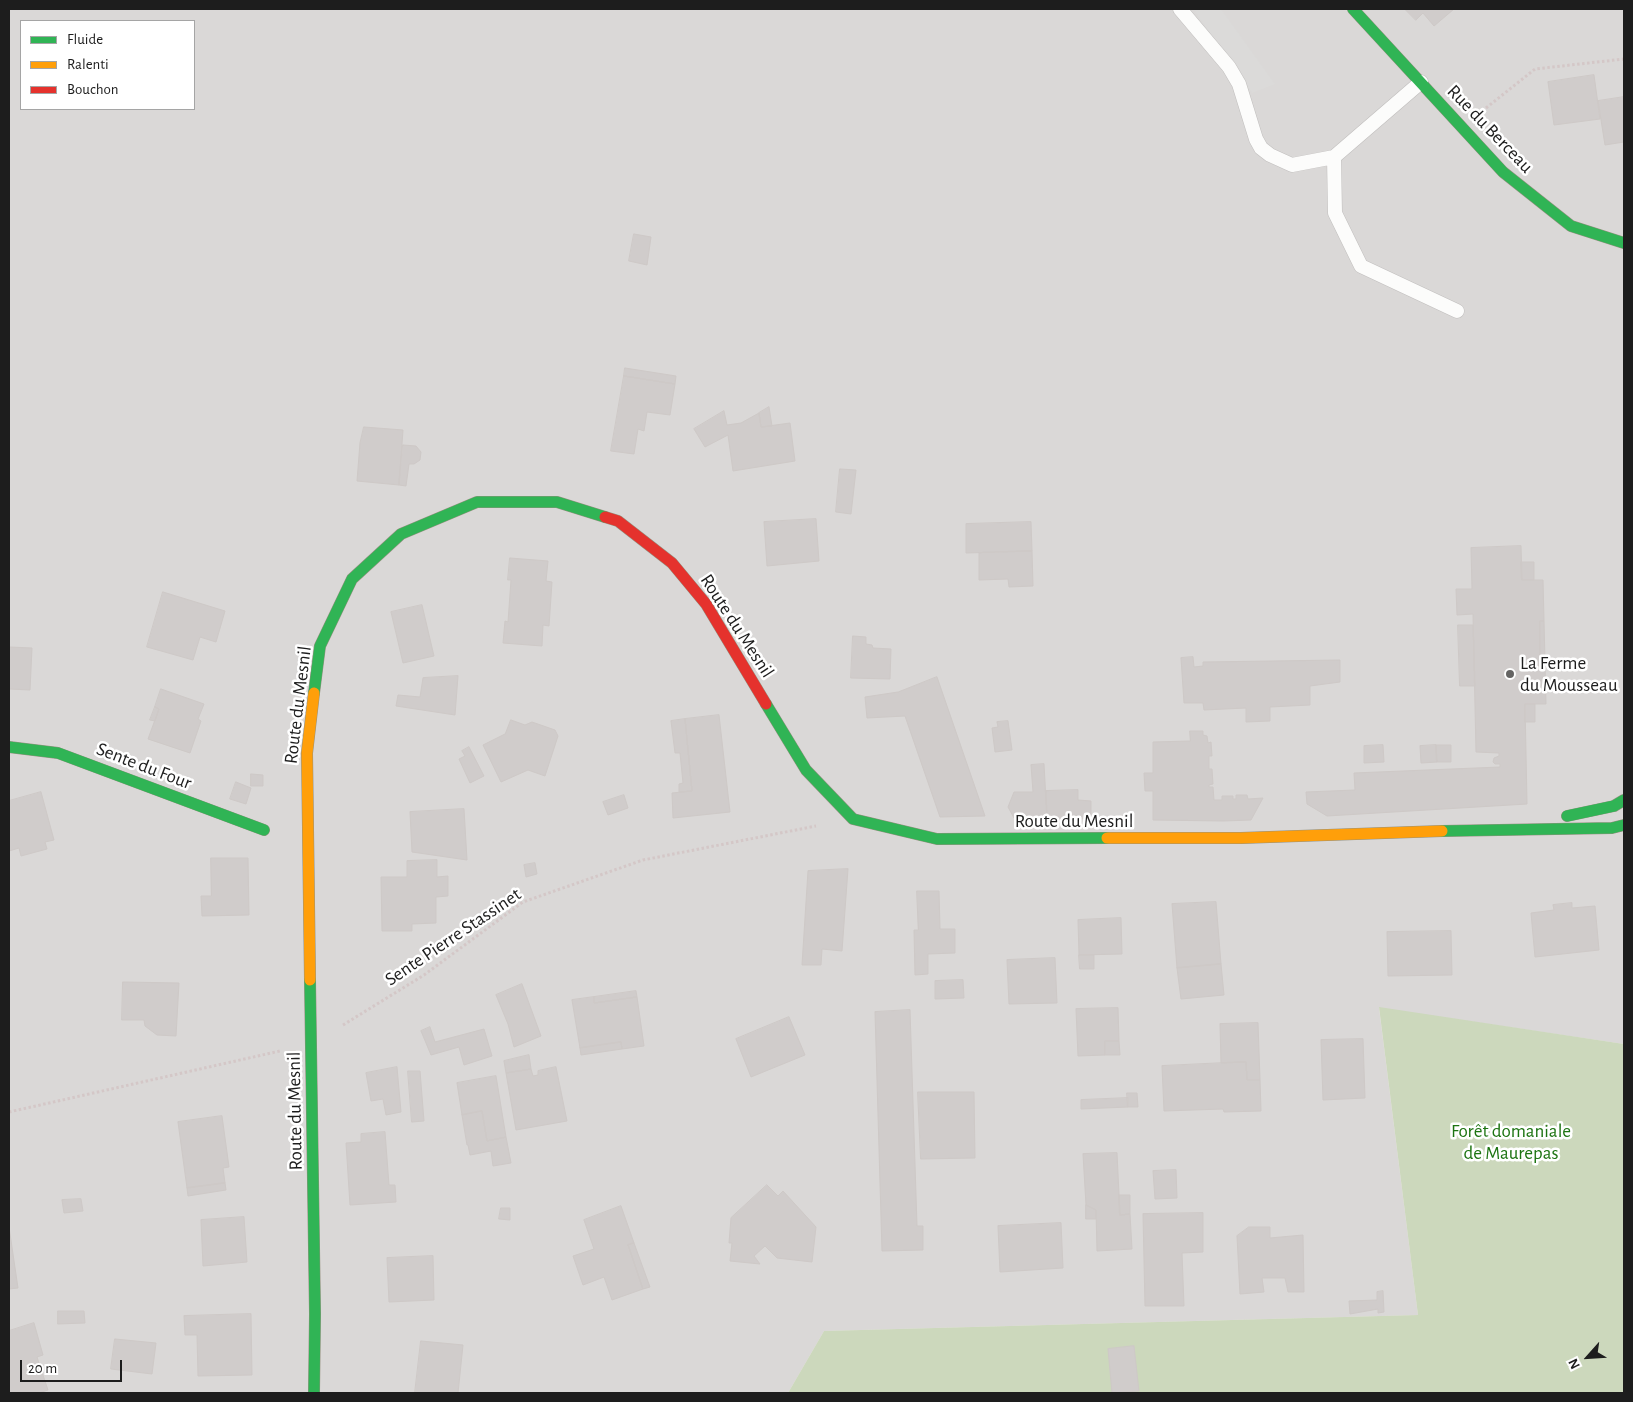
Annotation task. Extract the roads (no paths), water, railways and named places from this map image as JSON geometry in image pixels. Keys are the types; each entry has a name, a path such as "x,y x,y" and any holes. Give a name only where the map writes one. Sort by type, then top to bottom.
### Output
{"street":[{"name":"Rue du Berceau","path":"1353,9 1503,172 1571,226 1624,243"},
{"name":"Route du Mesnil","path":"314,1393 315,1314 308,753 320,646 352,579 401,534 477,502 558,502 618,521 672,562 706,604 806,770 853,819 937,839 1241,838 1506,829 1612,828 1624,825"},
{"name":"Sente du Four","path":"9,747 58,752 264,830"},
{"name":"Route du Mesnil","path":"1506,829 1614,806 1624,800"}],"lane":[{"path":"1180,9 1229,67 1239,84 1260,148 1292,165 1334,157 1421,82"},
{"path":"1334,157 1335,213 1360,266 1457,311"}],"place":[{"name":"La Ferme du Mousseau","path":"1510,674"}],"park label":[{"name":"Forêt domaniale de Maurepas","path":"1511,1142"}]}
